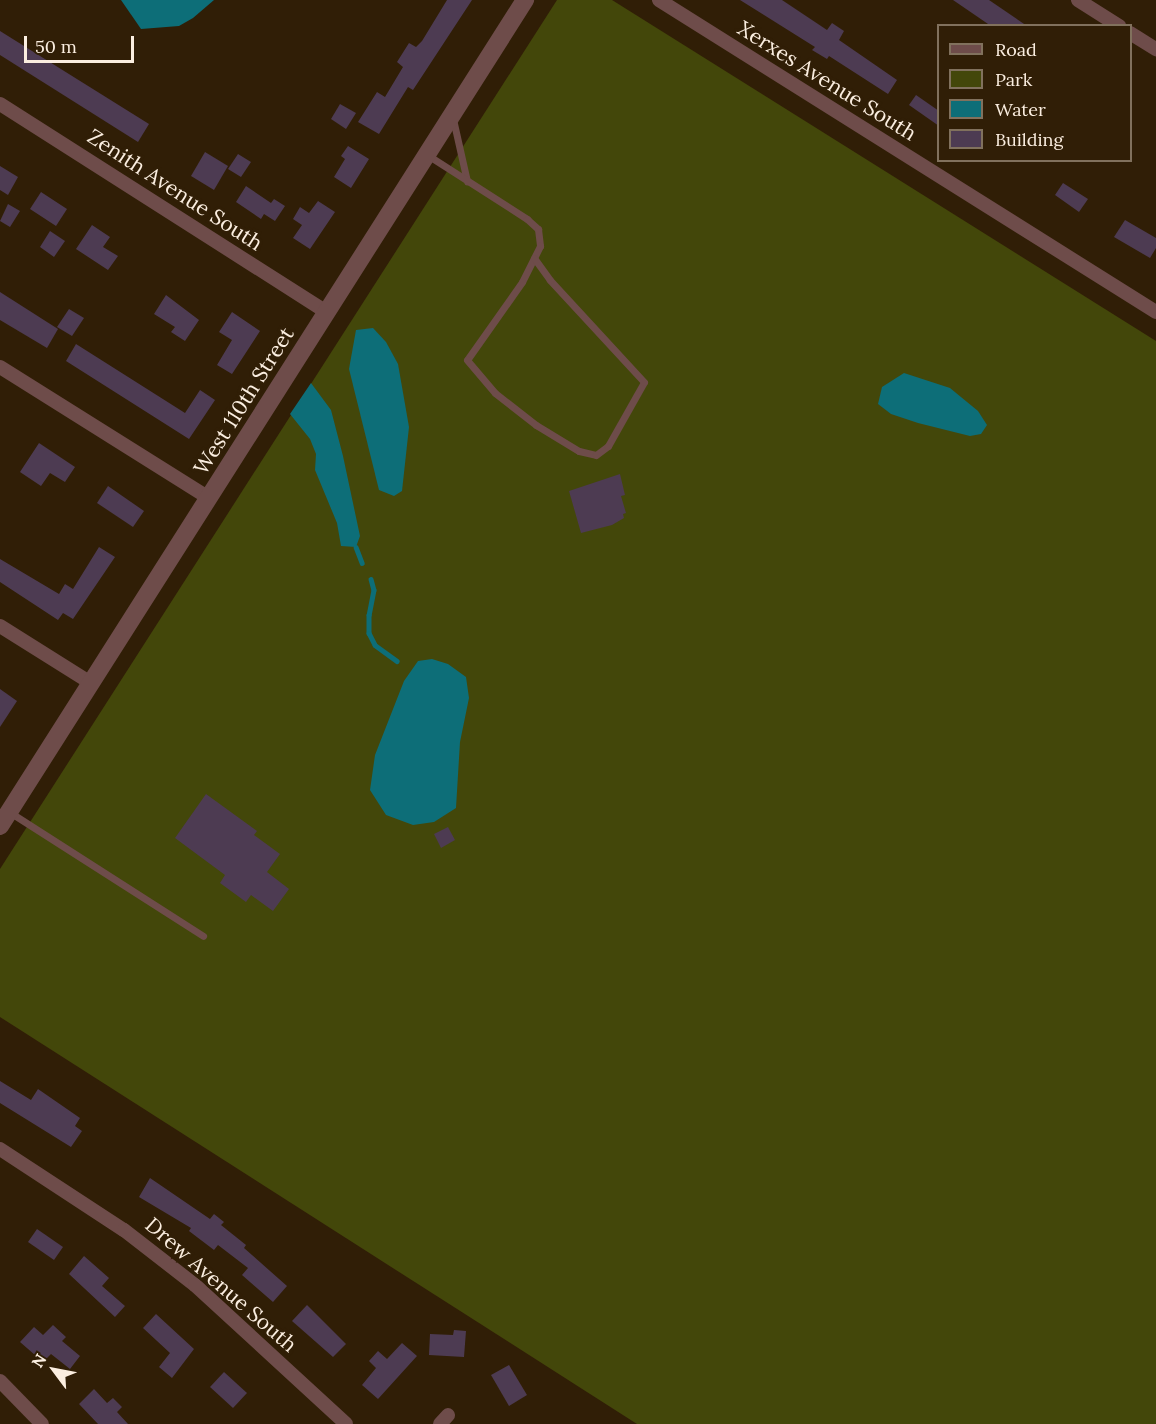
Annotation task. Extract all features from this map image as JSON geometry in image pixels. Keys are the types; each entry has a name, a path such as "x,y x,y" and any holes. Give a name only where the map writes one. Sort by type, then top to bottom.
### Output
{"street":[{"name":"West 110th Street","path":"4,819 525,0"},
{"name":"Xerxes Avenue South","path":"659,0 1156,312"},
{"path":"1078,0 1116,24"},
{"path":"1132,34 1156,49"},
{"name":"Zenith Avenue South","path":"0,104 327,312"},
{"path":"0,367 208,498"},
{"path":"0,626 91,683"},
{"name":"Drew Avenue South","path":"0,1149 124,1230 195,1285 346,1424"},
{"path":"0,1382 42,1424"}],"lane":[{"path":"452,114 467,181"},
{"path":"427,155 527,219 538,230 540,246 534,258 522,282 467,360 495,393 536,425 579,451 596,455 608,446 644,382 550,280 534,258"},
{"path":"4,819 203,936"}],"green space":[{"path":"557,0 612,0 1156,341 1156,1424 637,1424 0,1017 0,869"}],"water":[{"path":"121,0 214,0 193,18 179,26 141,29"},
{"path":"373,328 386,342 398,364 409,427 402,491 394,496 379,490 349,369 356,330"},
{"path":"904,373 950,388 978,411 987,425 981,434 970,436 918,423 891,414 878,404 882,387"},
{"path":"311,383 331,410 360,536 356,547 341,546 337,523 315,470 316,454 310,439 290,414"},
{"path":"432,659 448,664 466,677 469,698 460,742 456,808 434,822 413,825 386,815 370,790 375,755 404,681 418,661"}],"building":[{"path":"447,0 472,0 413,90 408,87 379,134 358,122 377,92 385,97 403,67 397,62 409,43 416,47 422,41"},
{"path":"740,0 782,0 827,30 832,23 844,31 839,40 897,80 888,94 829,56 827,59 812,50 815,47"},
{"path":"953,0 989,0 1024,24 988,24"},
{"path":"0,31 149,124 138,142 0,55"},
{"path":"916,95 937,110 937,125 909,105"},
{"path":"340,104 356,113 346,129 331,119"},
{"path":"348,146 369,159 351,188 334,177 345,159 341,156"},
{"path":"205,152 228,166 214,190 191,176"},
{"path":"238,154 251,162 241,177 228,169"},
{"path":"0,166 18,177 8,195 0,190"},
{"path":"1063,183 1088,199 1079,212 1055,195"},
{"path":"246,186 271,203 274,199 285,206 275,221 264,214 261,219 236,202"},
{"path":"41,192 67,209 56,226 30,209"},
{"path":"318,201 335,212 310,249 293,238 302,225 293,219 300,207 309,213"},
{"path":"8,204 20,211 10,227 0,221"},
{"path":"1125,220 1156,238 1156,248 1150,258 1114,237"},
{"path":"92,225 110,237 103,247 118,256 108,270 76,249"},
{"path":"50,231 65,241 54,257 40,247"},
{"path":"0,292 58,329 47,348 0,320"},
{"path":"166,295 199,320 185,341 171,332 175,327 154,314"},
{"path":"69,309 84,318 72,336 57,327"},
{"path":"232,312 260,331 232,374 217,365 232,340 219,332"},
{"path":"76,344 185,413 200,390 215,400 189,439 66,361"},
{"path":"39,443 75,467 65,482 50,473 41,486 20,472"},
{"path":"620,474 625,495 621,496 626,513 623,514 624,518 612,525 581,533 569,491"},
{"path":"108,486 144,511 133,527 97,503"},
{"path":"99,547 115,557 73,619 63,613 58,620 0,582 0,559 59,594 65,584 73,589"},
{"path":"0,689 17,701 0,727"},
{"path":"206,794 257,831 254,835 280,854 267,872 289,889 273,911 251,895 246,902 220,883 225,875 175,838"},
{"path":"448,827 455,840 441,848 434,834"},
{"path":"0,1081 31,1100 38,1089 80,1118 75,1126 82,1131 71,1147 0,1103"},
{"path":"150,1178 210,1219 214,1214 224,1222 221,1225 246,1245 244,1248 287,1286 273,1302 242,1275 248,1268 218,1245 214,1250 189,1231 191,1228 139,1197"},
{"path":"37,1229 63,1247 54,1260 28,1242"},
{"path":"84,1256 109,1278 102,1286 125,1306 115,1317 69,1274"},
{"path":"307,1305 346,1344 333,1357 292,1321"},
{"path":"156,1314 194,1349 172,1378 159,1367 170,1353 143,1328"},
{"path":"53,1325 66,1337 62,1341 80,1356 70,1369 51,1354 43,1362 20,1342 34,1327 43,1335"},
{"path":"454,1330 466,1331 464,1357 429,1355 430,1334 453,1335"},
{"path":"402,1343 417,1356 378,1399 362,1385 376,1368 369,1361 378,1351 387,1359"},
{"path":"509,1365 527,1395 509,1406 491,1375"},
{"path":"224,1372 247,1393 233,1408 210,1387"},
{"path":"94,1389 107,1403 113,1398 122,1407 117,1412 128,1424 98,1424 79,1404"}],"waterway":[{"path":"356,547 362,563"},
{"path":"371,579 374,590 369,615 369,633 375,645 397,661"}]}
